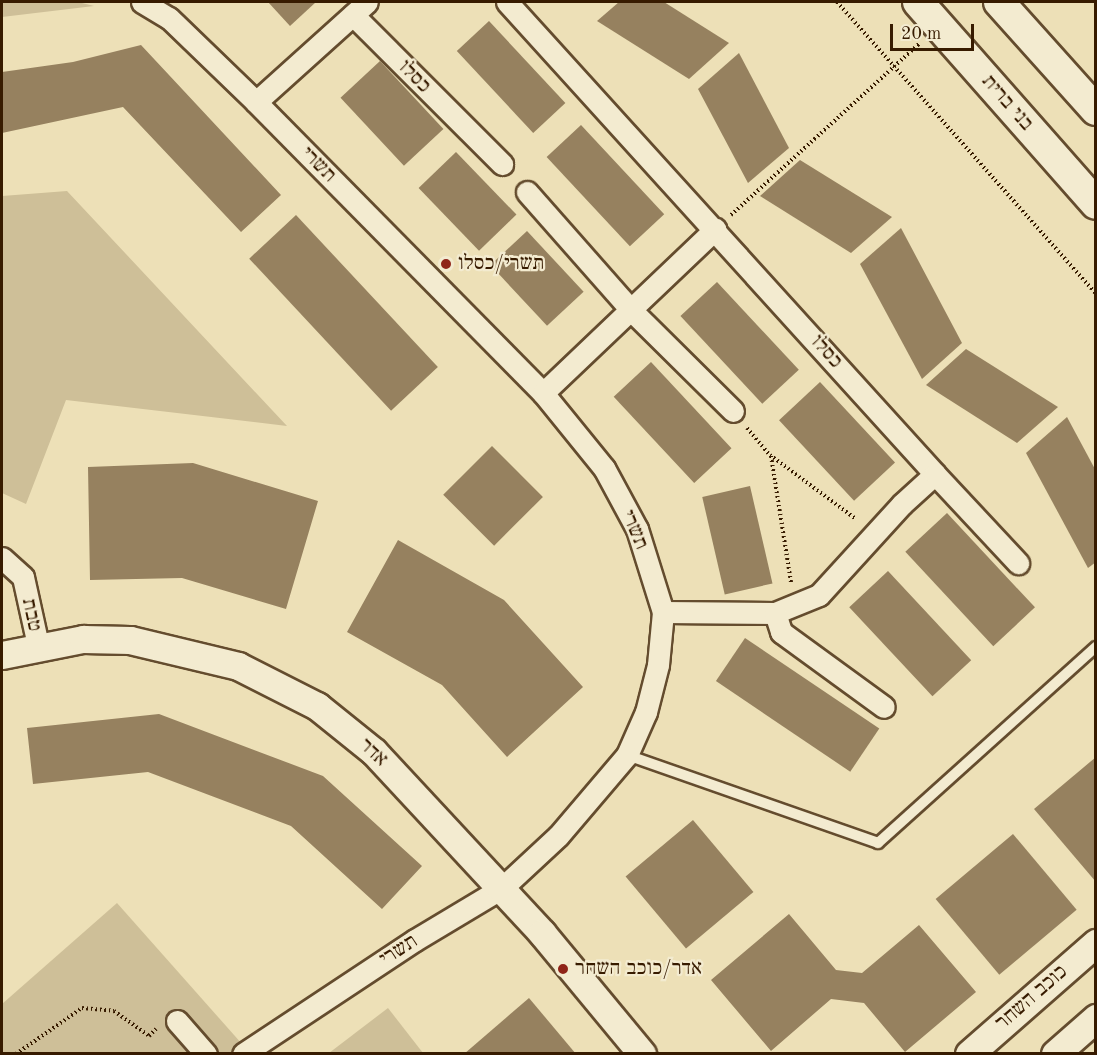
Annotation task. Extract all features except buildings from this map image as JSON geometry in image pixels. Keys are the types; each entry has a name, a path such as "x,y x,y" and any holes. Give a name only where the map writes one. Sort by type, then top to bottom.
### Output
{"main road":[{"name":"בני ברית","path":"918,2 1095,204"},
{"path":"999,2 1095,110"}],"street":[{"name":"תשרי","path":"142,2 169,18 256,102 543,393 604,468 637,529 663,612 658,665 646,712 627,755 558,836 502,888 415,940 243,1053"},
{"name":"כסלו","path":"507,2 1018,563"},
{"name":"כסלו","path":"256,102 360,8 501,164"},
{"path":"527,192 632,310 733,411"},
{"path":"543,393 715,230"},
{"path":"663,612 785,609 819,595 874,533 935,474"},
{"name":"טבת","path":"2,558 23,577 38,645"},
{"path":"785,609 781,632 884,708"},
{"name":"אדר","path":"2,655 38,645 83,639 130,640 190,652 238,666 317,706 374,752 502,888 642,1053"},
{"name":"כוכב השחר","path":"969,1053 1095,943"},
{"path":"1055,1053 1095,1018"},
{"path":"177,1021 206,1053"}],"lane":[{"path":"627,755 878,843 1095,647"}],"path":[{"path":"837,2 1095,294"},
{"path":"715,230 893,65 940,26"},
{"path":"733,411 770,455 874,533"},
{"path":"770,455 785,609"},
{"path":"16,1053 82,1008 114,1011 149,1036 172,1015 177,1021"}],"shaded area":[{"path":"2,2 78,2 94,6 2,17"},
{"path":"67,191 287,426 66,400 26,504 2,493 2,196"},
{"path":"117,903 250,1053 2,1053 2,1004"},
{"path":"388,1008 423,1053 329,1053"}],"place":[{"name":"תשרי/כסלו","path":"446,264"},
{"name":"אדר/כוכב השחר","path":"563,969"}]}
